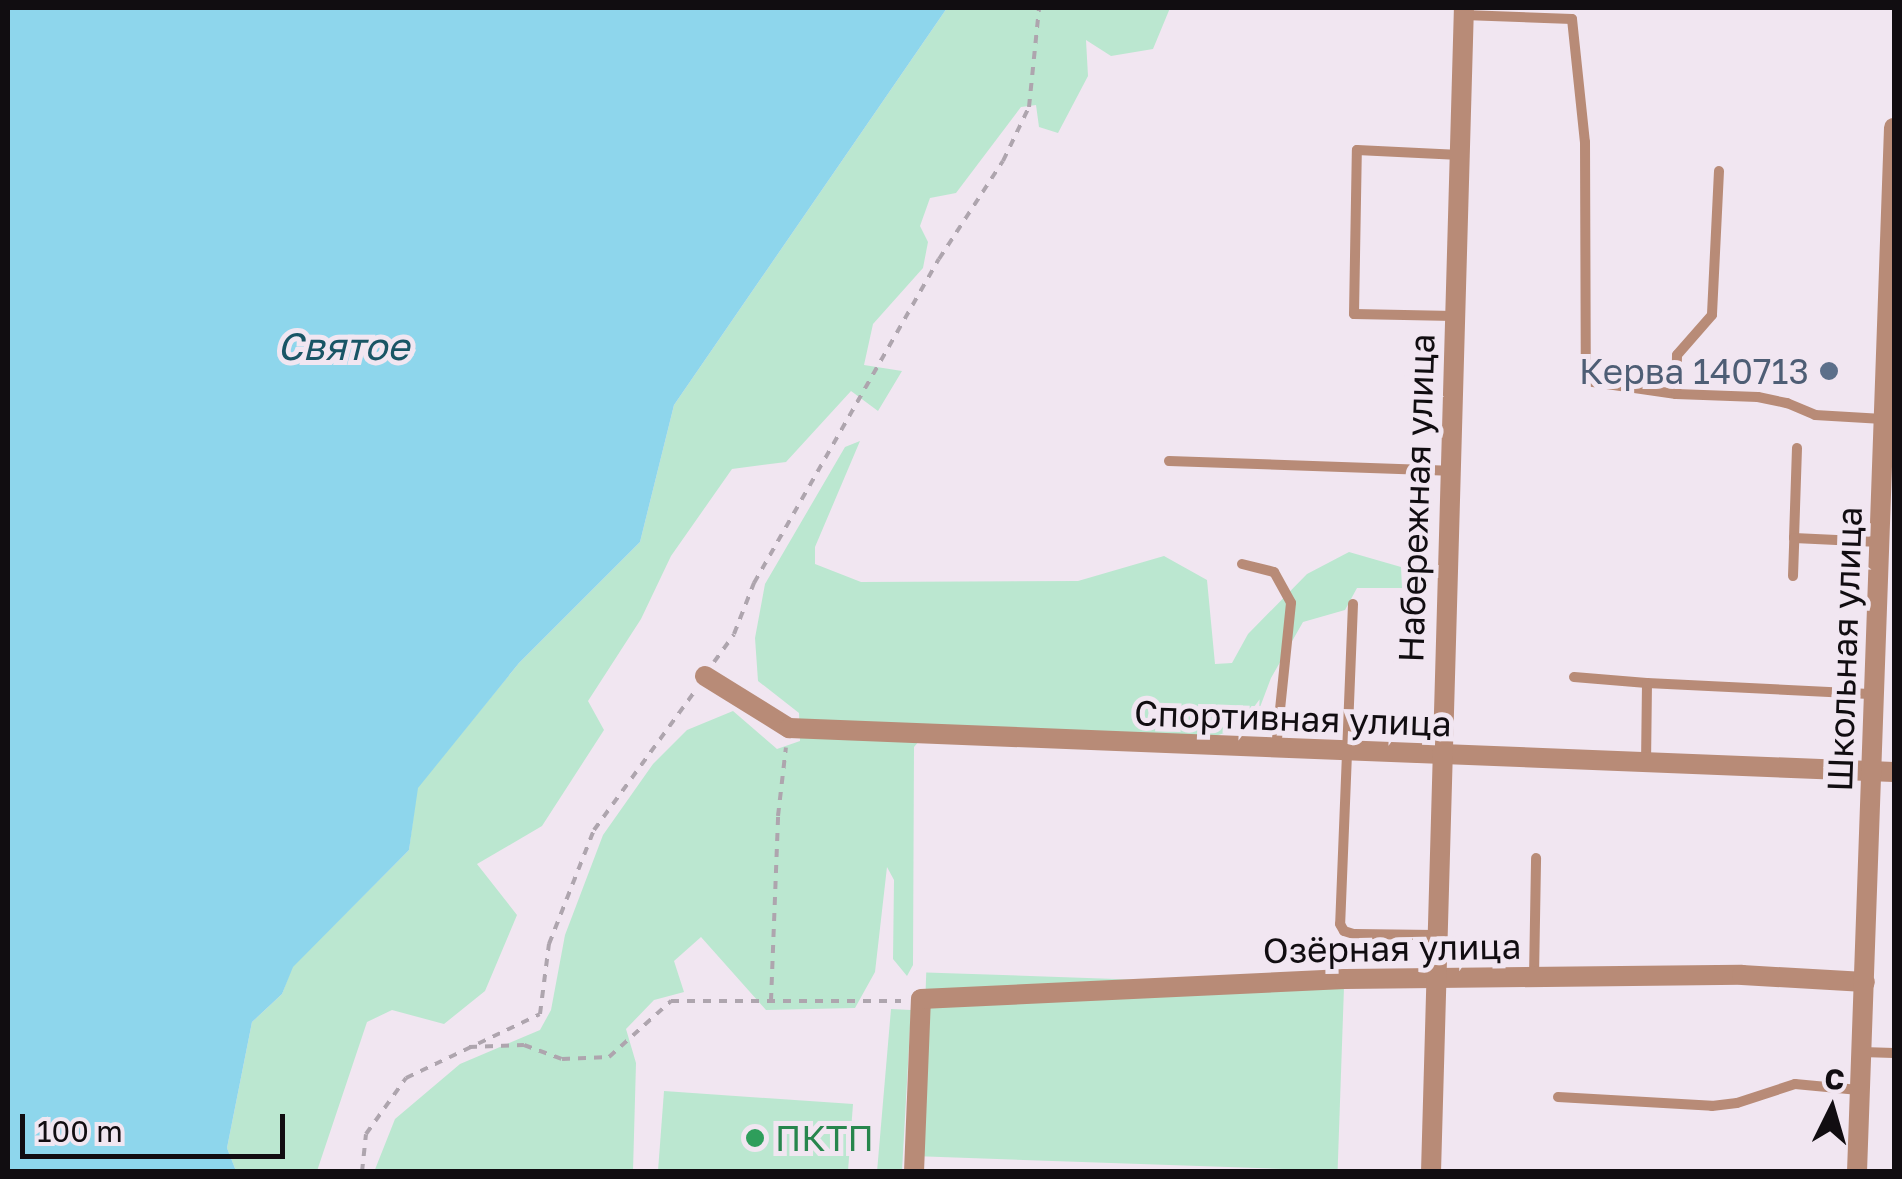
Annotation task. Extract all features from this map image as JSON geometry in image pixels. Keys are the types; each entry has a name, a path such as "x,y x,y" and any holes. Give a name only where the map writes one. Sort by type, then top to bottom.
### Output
{"street":[{"name":"Набережная улица","path":"1432,1172 1435,935 1464,11"},
{"name":"Школьная улица","path":"1857,1172 1880,542 1888,434 1894,128"},
{"name":"Спортивная улица","path":"705,676 788,728 1894,772"},
{"name":"Озёрная улица","path":"920,999 1345,979 1742,976 1865,982"},
{"path":"914,1172 920,999"}],"lane":[{"path":"1464,11 1572,19 1585,142 1586,381 1676,394 1788,402 1815,415 1888,434"},
{"path":"1454,316 1354,314 1357,150 1460,154"},
{"path":"1676,394 1677,355 1712,315 1719,171"},
{"path":"1793,576 1797,448"},
{"path":"1169,462 1450,471"},
{"path":"1794,538 1880,542"},
{"path":"1242,564 1274,572 1291,603 1276,750"},
{"path":"1352,604 1340,924 1344,931 1354,934 1435,935"},
{"path":"1574,677 1875,694"},
{"path":"1646,763 1647,682"},
{"path":"1534,978 1536,858"},
{"path":"1862,1052 1894,1053"},
{"path":"1558,1098 1712,1106 1737,1104 1794,1084 1860,1090"}],"path":[{"path":"362,1172 366,1134 406,1078 540,1014 549,944 594,830 734,634 754,582 939,259 1004,161 1029,108 1039,8"},
{"path":"770,1002 778,816 788,728"},
{"path":"464,1047 524,1045 562,1059 609,1057 672,1001 920,999"}],"green space":[{"path":"947,8 1170,8 1153,49 1111,56 1086,40 1088,76 1058,133 1039,127 1036,105 1021,107 956,193 930,198 920,226 928,242 923,268 873,324 864,365 902,371 878,411 851,391 786,462 732,469 671,556 641,619 588,701 604,730 542,826 477,864 517,915 485,991 444,1024 392,1010 367,1022 317,1171 236,1171 227,1148 252,1022 282,994 292,967 409,850 417,788 519,663 640,542 674,405"},
{"path":"860,441 815,547 815,564 861,582 1078,581 1164,556 1207,580 1215,664 1232,663 1248,634 1307,574 1349,552 1401,567 1402,588 1357,588 1345,610 1303,622 1271,678 1254,723 1174,750 920,740 914,747 913,965 907,976 893,959 894,880 887,867 875,972 855,1008 766,1010 701,937 674,961 684,992 654,1000 626,1029 636,1063 633,1171 374,1172 395,1119 460,1064 540,1030 551,1010 565,935 603,835 653,764 687,730 733,711 777,749 800,741 799,713 758,681 755,638 765,584 845,447"},
{"path":"926,972 1344,987 1338,1171 920,1156"},
{"path":"891,1009 911,1010 902,1171 877,1172"},
{"name":"ПКТП","path":"664,1091 853,1104 848,1171 658,1171"}],"water":[{"name":"Святое","path":"8,8 947,8 674,405 640,542 519,663 418,788 409,850 293,967 282,994 252,1022 227,1148 236,1171 8,1171"}],"place":[{"name":"Керва 140713","path":"1829,371"},
{"name":"ПКТП","path":"755,1138"}]}
